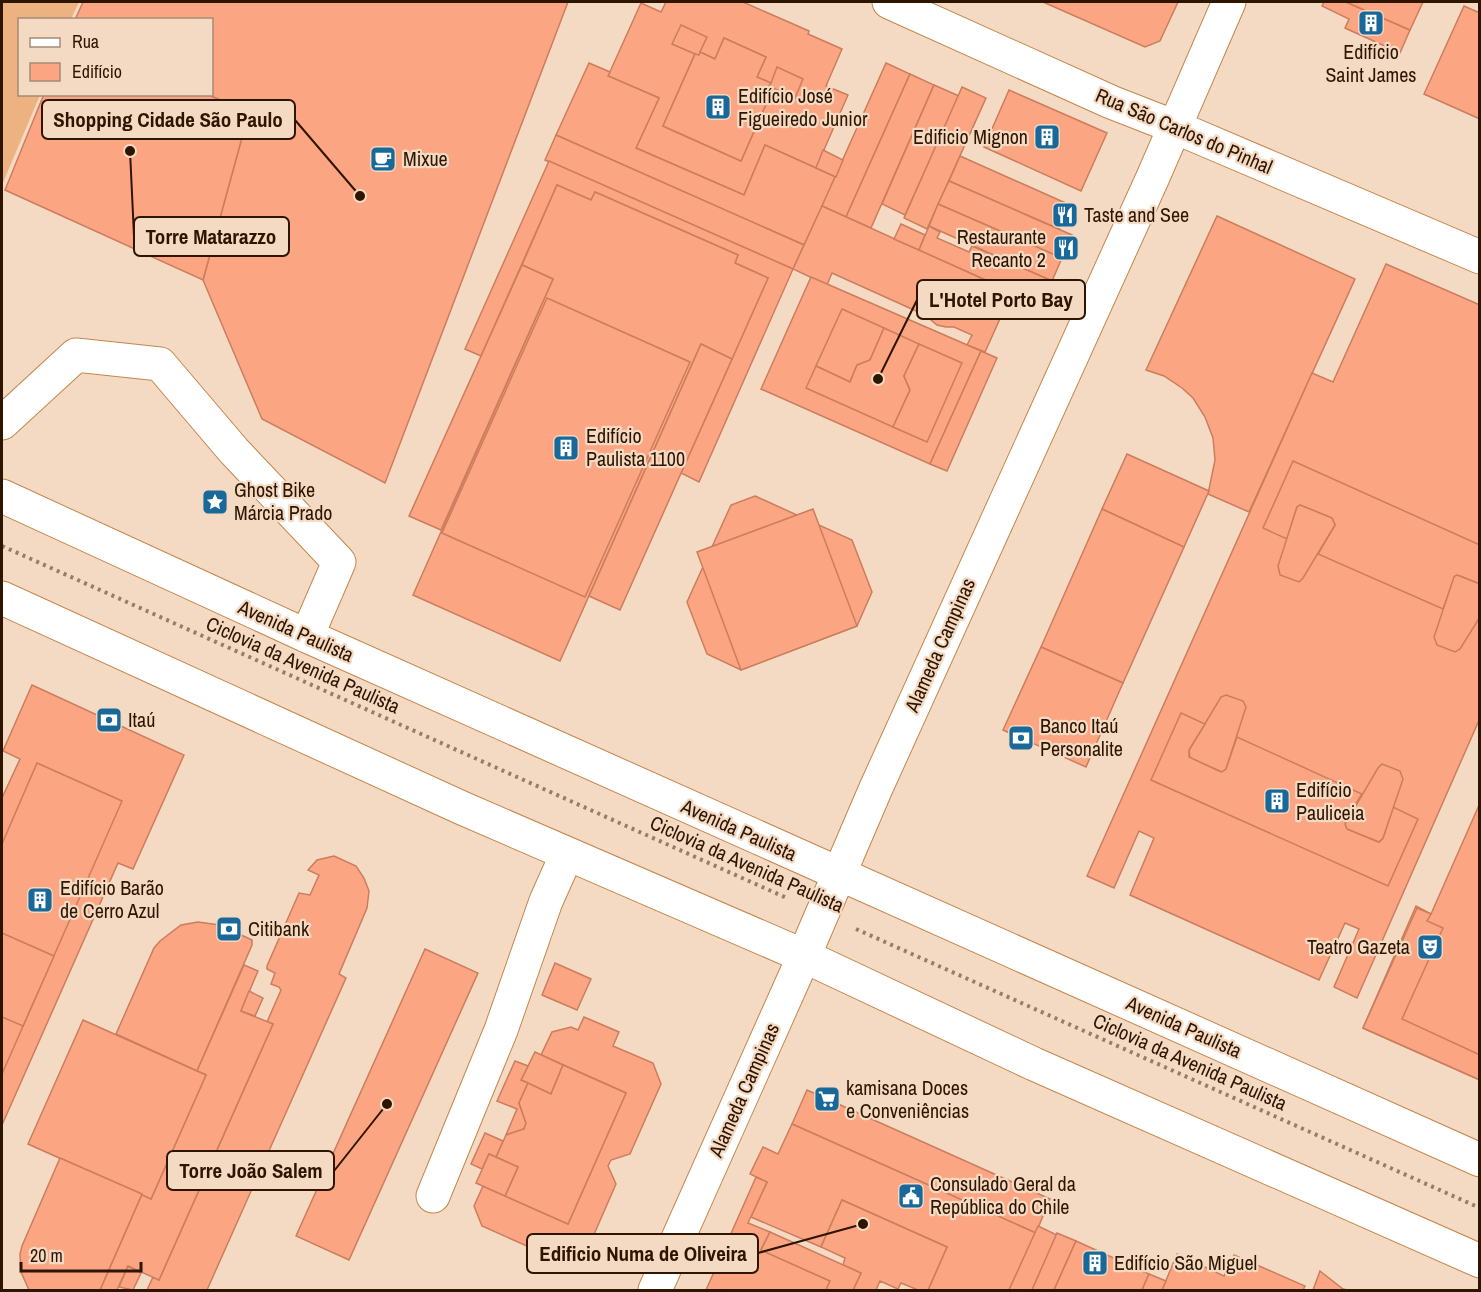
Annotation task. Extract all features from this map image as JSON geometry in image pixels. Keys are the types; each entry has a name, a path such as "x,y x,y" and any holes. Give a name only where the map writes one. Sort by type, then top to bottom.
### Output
{"main road":[{"name":"Rua São Carlos do Pinhal","path":"889,2 1111,102 1175,127 1479,257"},
{"name":"Alameda Campinas","path":"655,1290 804,956 838,874 1175,127 1229,2"},
{"path":"2,423 76,355 160,364 234,451 339,562 306,636"},
{"name":"Avenida Paulista","path":"2,496 306,636 1479,1160"},
{"path":"2,598 451,804 804,956 1034,1064 1479,1261"},
{"path":"433,1196 501,1030 546,901 567,854"}],"path":[{"name":"Ciclovia da Avenida Paulista","path":"2,546 1479,1208"}],"shaded area":[{"path":"2,2 79,2 71,18 18,18 18,96 40,96 2,185"}],"building":[{"path":"83,2 568,2 385,483 262,419 203,280 249,112 211,96 213,96 213,18 76,18"},
{"path":"666,2 743,2 809,31 808,34 842,49 826,86 848,95 816,168 765,145 744,195 636,148 659,98 608,76 641,3 661,12"},
{"path":"1043,2 1178,2 1160,41 1145,47"},
{"name":"Edifício Saint James","path":"1324,2 1346,2 1410,30 1400,53 1345,28 1349,19 1322,6"},
{"path":"1346,2 1423,2 1410,30"},
{"path":"1464,6 1480,13 1480,119 1424,94"},
{"name":"Edifício José Figueiredo Junior","path":"681,25 707,37 700,52 715,59 724,38 766,57 757,77 771,83 777,67 803,79 795,98 773,88 741,161 663,126 695,54 672,44"},
{"name":"Edifício José Figueiredo Junior","path":"724,38 766,57 757,77 771,83 769,86 773,88 741,161 663,126 695,54 699,55 700,52 715,59"},
{"path":"589,63 610,72 608,76 659,98 636,148 744,195 765,145 836,177 804,245 556,135"},
{"path":"886,63 910,74 846,217 822,206"},
{"path":"910,74 934,85 871,228 846,217"},
{"path":"934,85 959,96 905,215 882,204"},
{"path":"962,87 986,98 927,229 904,218"},
{"name":"Edificio Mignon","path":"1009,90 1107,133 1081,191 984,147"},
{"path":"43,96 211,96 249,112 203,280 5,190"},
{"path":"556,135 804,245 793,269 545,160"},
{"path":"823,150 843,160 836,177 816,168"},
{"path":"960,156 1070,205 1059,229 949,181"},
{"path":"549,161 793,269 699,482 681,473 768,278 735,263 738,255 595,192 591,200 557,185 481,356 465,349"},
{"path":"949,181 1072,235 1062,258 938,204"},
{"path":"557,185 591,200 595,192 738,255 735,263 768,278 732,359 701,344 560,661 413,595 553,279 522,265"},
{"path":"938,204 1062,258 1052,281 929,226"},
{"path":"822,206 981,278 976,290 982,293 983,289 991,293 995,284 1012,292 985,352 967,345 972,335 954,327 937,325 925,315 832,273 827,285 793,269"},
{"path":"1217,216 1355,279 1249,512 1208,494 1215,460 1213,438 1205,417 1193,398 1182,388 1164,376 1146,370"},
{"path":"901,224 925,235 919,250 894,239"},
{"path":"929,226 940,232 937,238 969,252 972,246 1052,281 1042,305 919,250"},
{"path":"1386,264 1480,305 1480,718 1357,998 1334,987 1359,929 1345,923 1319,980 1130,895 1154,838 1139,831 1114,888 1087,876 1312,373 1333,382"},
{"path":"522,265 553,279 441,530 409,516"},
{"path":"811,277 981,351 930,464 761,389"},
{"name":"Edifício Paulista 1100","path":"547,298 690,362 585,597 442,533"},
{"path":"842,309 884,328 870,360 857,365 850,382 816,366"},
{"path":"884,328 919,344 904,376 910,390 893,427 806,388 816,366 850,382 857,365 870,360"},
{"path":"701,344 732,359 620,610 589,596"},
{"path":"919,344 962,363 927,442 893,427 910,390 904,376"},
{"path":"981,351 997,358 947,471 930,464"},
{"path":"1127,454 1209,491 1184,547 1102,509"},
{"path":"1293,461 1480,545 1480,584 1455,576 1443,609 1318,554 1335,525 1332,518 1300,505 1297,507 1287,539 1263,528"},
{"path":"755,496 852,540 872,592 857,626 741,670 707,654 687,602 731,505"},
{"path":"1300,505 1332,518 1335,525 1299,582 1280,575 1278,566 1297,507"},
{"path":"813,509 857,626 741,670 697,552"},
{"path":"1102,509 1184,547 1123,683 1041,647"},
{"path":"1457,575 1480,584 1480,617 1460,649 1455,652 1437,645 1434,637 1454,577"},
{"path":"1041,647 1123,683 1086,767 1003,730"},
{"path":"32,685 184,755 133,869 118,863 2,1125 2,798 20,759 3,751"},
{"path":"1226,695 1243,701 1246,707 1226,769 1222,772 1190,758 1189,750 1221,697"},
{"name":"Edifício Pauliceia","path":"1181,713 1205,724 1189,750 1189,757 1219,771 1226,769 1237,737 1362,794 1345,821 1347,829 1379,842 1383,838 1393,807 1418,819 1388,886 1151,780"},
{"name":"Edifício Barão de Cerro Azul","path":"37,763 122,801 2,1074 2,844"},
{"path":"1382,764 1400,771 1403,779 1383,838 1379,842 1347,829 1345,824"},
{"path":"1480,803 1480,1080 1363,1028 1416,906 1431,914"},
{"path":"334,856 356,866 369,891 367,908 339,974 346,978 207,1290 147,1290 153,1277 159,1280 273,1024 267,1022 281,990 271,984 275,973 267,969 267,966 299,893 310,895 319,875 308,870 317,860"},
{"path":"1417,908 1431,914 1427,921 1443,928 1402,1019 1480,1055 1480,1080 1363,1028"},
{"path":"198,922 220,925 252,940 252,945 197,1071 116,1034 154,948 181,925"},
{"path":"2,933 54,956 23,1026 2,1017"},
{"path":"425,949 478,973 349,1260 296,1236"},
{"path":"555,963 591,979 577,1010 542,995"},
{"path":"244,965 258,971 241,1011 273,1024 159,1280 128,1266 117,1290 100,1290 142,1194 151,1199 206,1075 197,1071"},
{"path":"249,991 263,998 255,1016 241,1011"},
{"path":"584,1017 619,1032 613,1046 653,1063 661,1084 630,1154 611,1160 608,1166 616,1184 585,1255 565,1263 482,1226 474,1206 483,1186 568,1224 626,1093 541,1055 552,1032 571,1027 578,1030"},
{"path":"83,1020 206,1075 151,1199 28,1144"},
{"path":"535,1052 563,1065 551,1094 521,1080"},
{"path":"515,1061 528,1066 521,1080 528,1083 519,1103 526,1123 524,1129 506,1135 517,1109 497,1101"},
{"path":"563,1065 626,1093 568,1224 505,1196 518,1167 496,1157 506,1135 524,1129 526,1123 519,1103 528,1083 551,1094"},
{"path":"807,1090 1050,1199 1036,1233 792,1124"},
{"path":"792,1124 1036,1233 1009,1290 928,1290 947,1247 842,1200 821,1247 751,1217 767,1182 750,1174 763,1147 778,1154"},
{"path":"485,1133 503,1141 496,1157 489,1154 482,1169 471,1164"},
{"path":"489,1154 518,1167 505,1196 476,1183"},
{"path":"60,1158 142,1194 100,1290 29,1290 21,1272 22,1246"},
{"path":"756,1177 767,1182 748,1223 770,1232 761,1250 830,1281 826,1290 706,1290"},
{"path":"842,1200 947,1247 928,1290 918,1290 901,1283 898,1289 880,1281 876,1290 853,1290 861,1273 843,1265 845,1258 821,1247"},
{"path":"1038,1226 1057,1235 1032,1290 1009,1290"},
{"path":"770,1232 861,1273 853,1290 826,1290 830,1281 761,1250"},
{"path":"1057,1233 1076,1241 1054,1290 1032,1290"},
{"name":"Edifício São Miguel","path":"1076,1241 1149,1274 1142,1290 1054,1290"},
{"path":"1177,1254 1224,1276 1234,1255 1305,1286 1303,1290 1162,1290"},
{"path":"128,1266 141,1273 133,1290 119,1287"},
{"path":"1320,1271 1343,1289 1348,1290 1313,1290"},
{"path":"1149,1274 1166,1281 1162,1290 1142,1290"}],"place":[{"name":"Edifício Saint James","path":"1371,23"},
{"name":"Edifício José Figueiredo Junior","path":"718,107"},
{"name":"Edificio Mignon","path":"1047,137"},
{"name":"Torre Matarazzo","path":"130,151"},
{"name":"Mixue","path":"383,159"},
{"name":"Shopping Cidade São Paulo","path":"360,196"},
{"name":"Taste and See","path":"1065,215"},
{"name":"Restaurante Recanto 2","path":"1066,248"},
{"name":"L'Hotel Porto Bay","path":"878,379"},
{"name":"Edifício Paulista 1100","path":"566,448"},
{"name":"Ghost Bike Márcia Prado","path":"215,502"},
{"name":"Itaú","path":"109,720"},
{"name":"Banco Itaú Personalite","path":"1021,738"},
{"name":"Edifício Pauliceia","path":"1277,801"},
{"name":"Edifício Barão de Cerro Azul","path":"40,900"},
{"name":"Citibank","path":"229,929"},
{"name":"Teatro Gazeta","path":"1430,947"},
{"name":"kamisana Doces e Conveniências","path":"827,1099"},
{"name":"Torre João Salem","path":"387,1104"},
{"name":"Consulado Geral da República do Chile","path":"911,1196"},
{"name":"Edificio Numa de Oliveira","path":"863,1224"},
{"name":"Edifício São Miguel","path":"1095,1263"}]}
